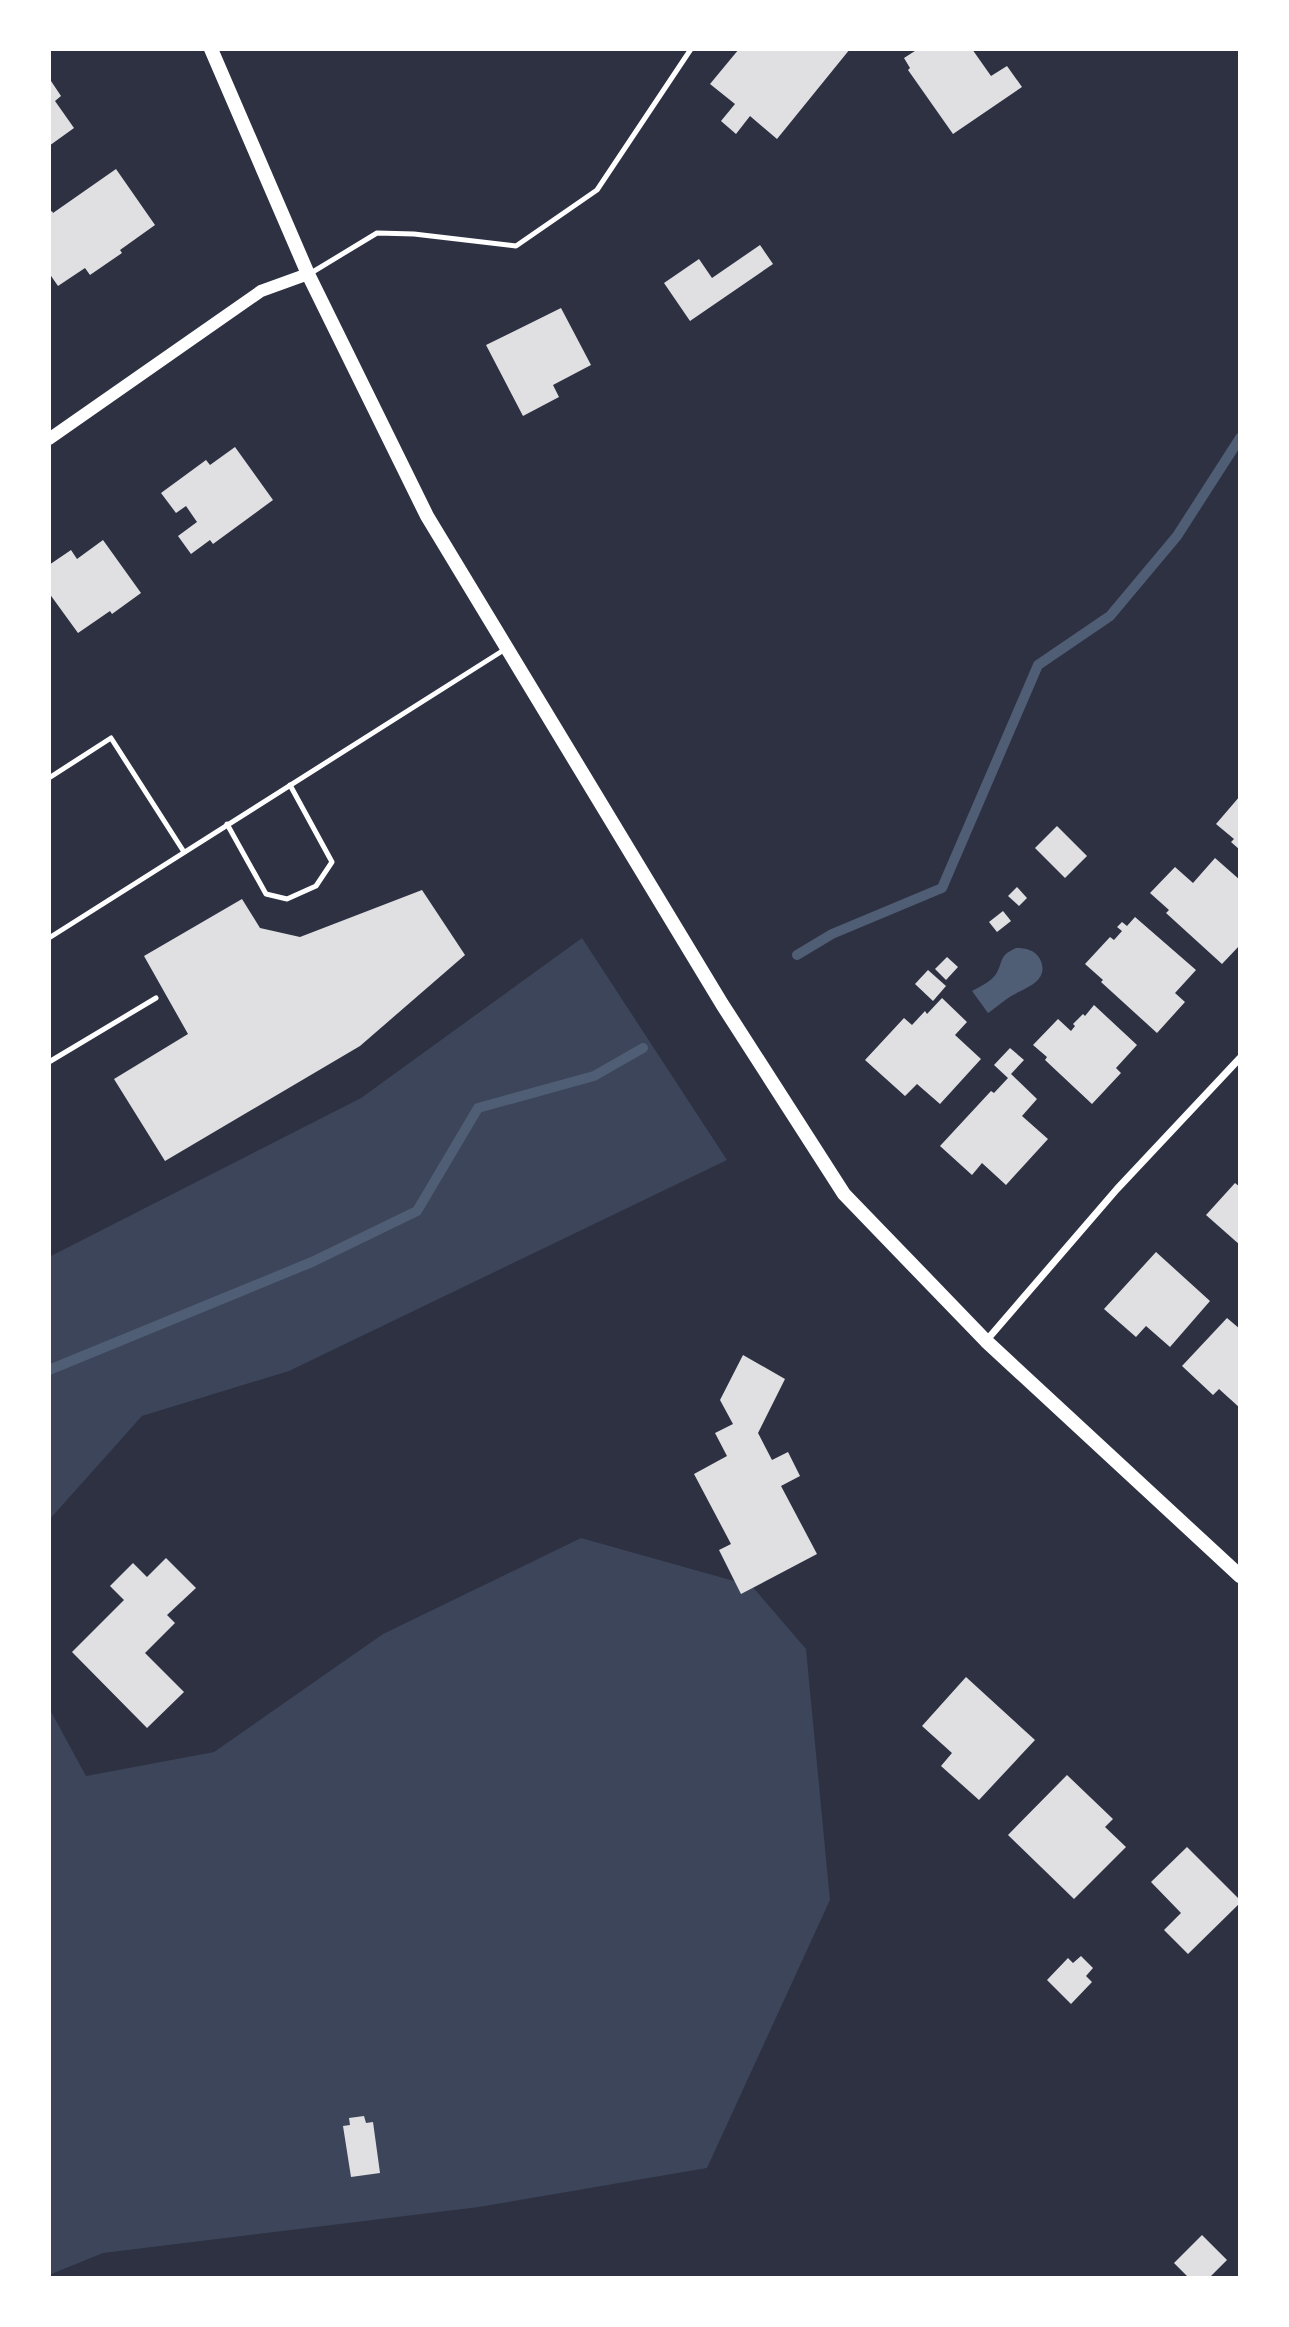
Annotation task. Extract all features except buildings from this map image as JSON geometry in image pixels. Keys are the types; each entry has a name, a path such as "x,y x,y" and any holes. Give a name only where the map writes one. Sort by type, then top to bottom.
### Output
{"main road":[{"path":"211,49 308,274 427,516 722,1003 844,1194 986,1341 1240,1576"}],"street":[{"path":"49,439 261,291 308,274"},
{"path":"986,1341 1117,1189 1240,1058"}],"lane":[{"path":"308,274 377,233 414,234 516,246 597,190 691,49"},
{"path":"49,938 507,648"},
{"path":"49,778 111,738 184,852"},
{"path":"227,824 265,894 287,899 316,886 332,862 290,785"},
{"path":"49,1062 156,998"}],"shaded area":[{"path":"582,938 727,1160 289,1371 142,1416 49,1520 49,1257 361,1098"},
{"path":"1016,948 1036,953 1042,966 1040,977 988,1013 972,991 994,977 1004,956"},
{"path":"581,1538 752,1586 806,1649 830,1900 707,2168 479,2207 103,2253 49,2275 49,1708 86,1776 214,1752 383,1634"}],"waterway":[{"path":"797,955 832,934 942,888 1038,665 1110,616 1177,536 1240,438"},
{"path":"49,1370 312,1262 417,1211 478,1108 594,1076 643,1048"}]}
